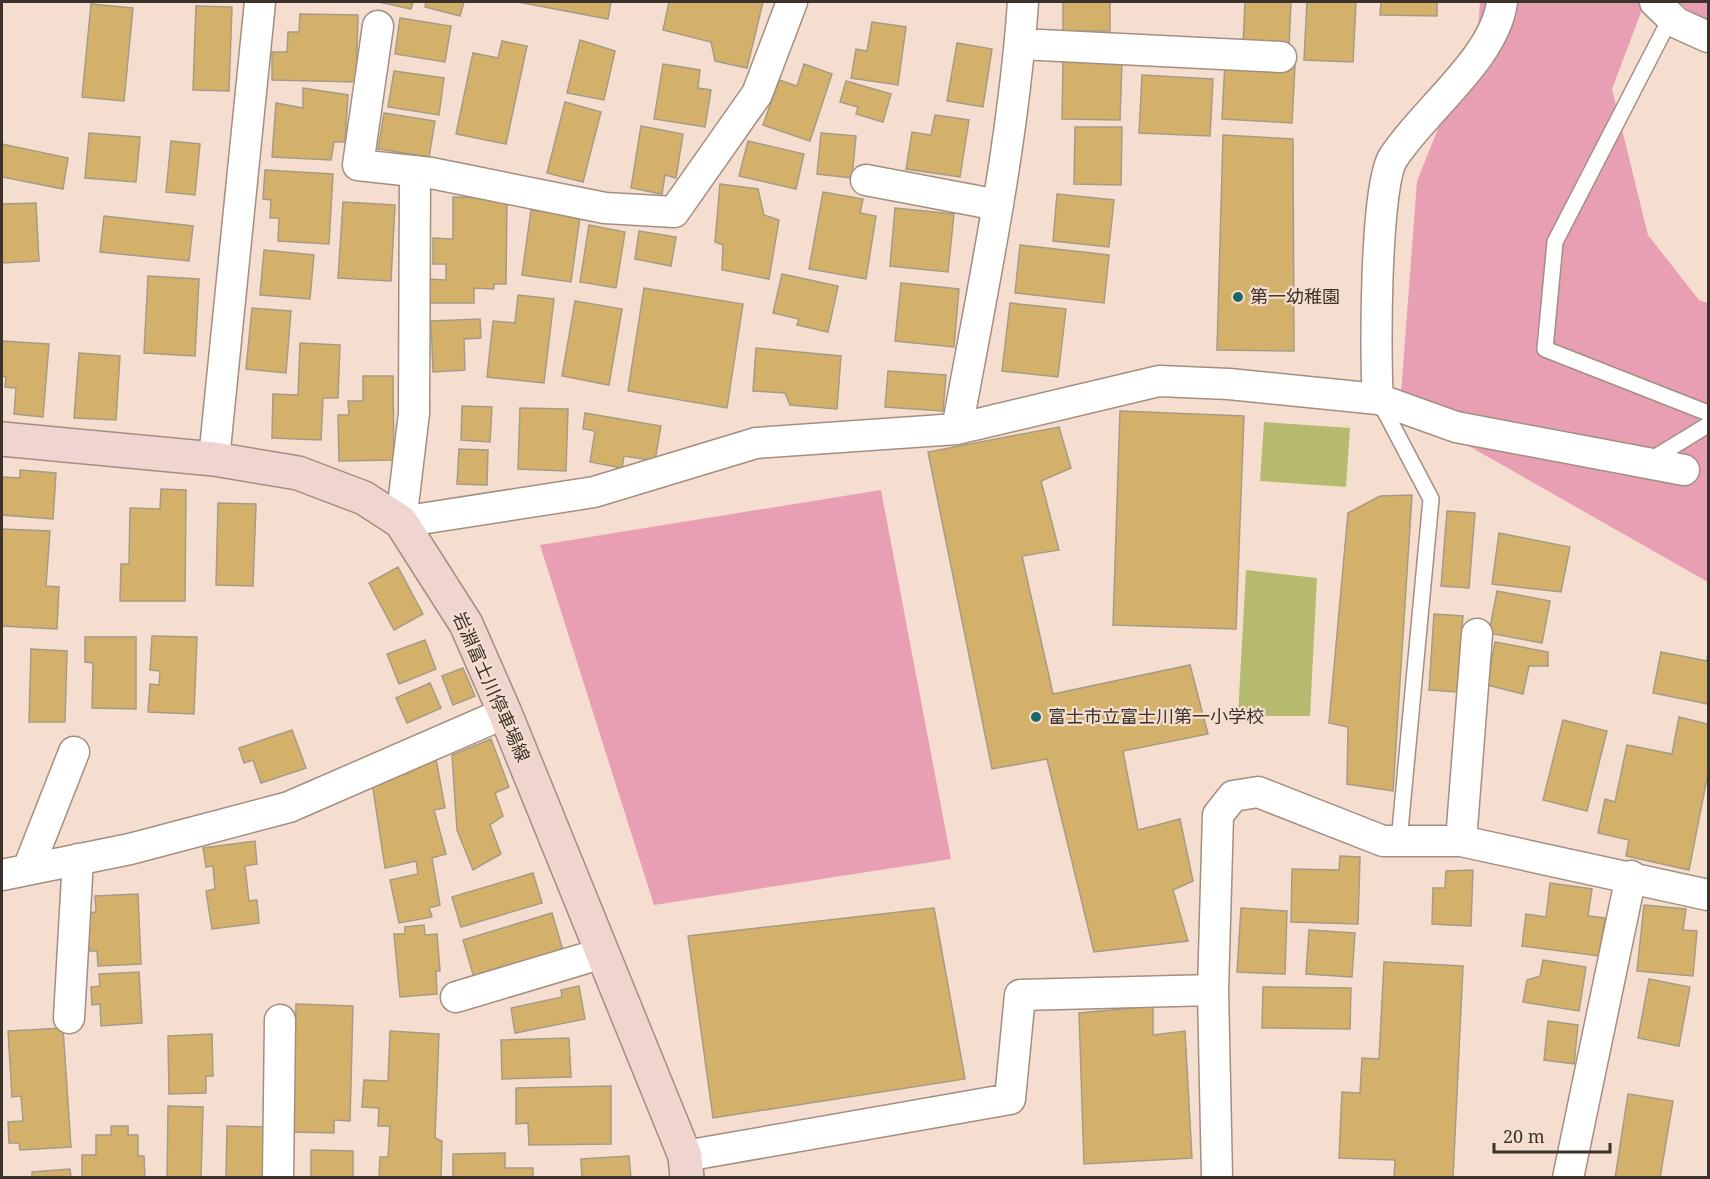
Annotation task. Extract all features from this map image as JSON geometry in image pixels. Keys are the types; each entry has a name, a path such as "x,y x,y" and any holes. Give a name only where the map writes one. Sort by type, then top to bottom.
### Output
{"main road":[{"name":"岩淵富士川停車場線","path":"2,439 214,459 298,473 364,498 401,522 466,624 506,713 686,1167"}],"street":[{"path":"214,459 260,2"},
{"path":"378,26 358,165 415,171 605,208 674,212 757,94 792,2"},
{"path":"957,429 998,205 1020,44 1023,2"},
{"path":"1378,399 1382,194 1391,160 1422,118 1482,51 1502,2"},
{"path":"1663,9 1677,23 1708,38"},
{"path":"1020,44 1281,57"},
{"path":"415,171 414,413 401,522 594,492 756,443 957,429 1159,381 1229,384 1378,399 1456,427 1684,470"},
{"path":"866,180 998,205"},
{"path":"1461,841 1478,634"},
{"path":"15,872 78,859 289,807 506,713"},
{"path":"15,872 74,752"},
{"path":"1217,1178 1213,990 1218,815 1233,796 1258,792 1383,841 1461,841 1631,876 1708,895"},
{"path":"69,1018 78,859"},
{"path":"1568,1178 1631,876"},
{"path":"456,997 603,953"},
{"path":"686,1167 1010,1099 1020,994 1213,990"},
{"path":"278,1178 280,1020"}],"lane":[{"path":"1663,9 1555,242 1545,349 1708,413"},
{"path":"1378,399 1431,500 1399,841"},
{"path":"1646,463 1708,425"}],"shaded area":[{"path":"1480,2 1641,2 1643,7 1612,89 1648,235 1699,300 1708,303 1708,582 1400,407 1417,181 1478,29"},
{"path":"1679,2 1708,2 1708,27"},
{"path":"1264,422 1350,428 1346,487 1260,481"},
{"path":"881,490 951,859 654,905 540,545"},
{"path":"1246,570 1317,578 1310,716 1238,716"}],"building":[{"path":"379,2 413,2 411,9"},
{"path":"426,2 464,2 460,16 425,7"},
{"path":"518,2 611,2 608,19"},
{"path":"669,2 763,2 747,68 715,61 711,42 663,30"},
{"path":"1063,2 1110,2 1110,31 1063,31"},
{"path":"1245,2 1291,2 1289,47 1243,45"},
{"path":"1307,2 1356,2 1353,62 1304,60"},
{"path":"1381,2 1437,2 1437,16 1380,15"},
{"path":"91,4 133,8 124,101 82,97"},
{"path":"196,6 232,7 229,91 193,90"},
{"path":"300,14 358,15 356,82 272,80 272,52 287,52 288,32 299,32"},
{"path":"400,18 451,26 445,62 395,54"},
{"path":"872,22 906,27 898,85 851,78 856,49 867,51"},
{"path":"580,40 615,51 604,100 567,93"},
{"path":"502,41 527,46 506,144 456,134 473,53 498,58"},
{"path":"957,43 992,49 983,107 947,101"},
{"path":"1063,60 1122,62 1120,120 1062,119"},
{"path":"1225,62 1295,65 1292,123 1222,119"},
{"path":"663,64 700,70 698,88 711,90 705,127 654,119"},
{"path":"804,64 832,74 810,141 763,125 779,80 797,86"},
{"path":"394,71 444,78 439,115 388,107"},
{"path":"1142,75 1213,79 1210,136 1139,133"},
{"path":"846,81 891,94 883,122 856,114 858,107 840,102"},
{"path":"303,88 348,95 345,142 334,142 331,160 272,157 276,103 303,108"},
{"path":"565,102 601,112 583,182 547,173"},
{"path":"384,113 435,121 429,157 378,149"},
{"path":"935,115 969,120 960,177 906,169 912,132 931,135"},
{"path":"641,126 683,134 676,178 665,175 662,194 631,188"},
{"path":"1075,127 1122,127 1121,185 1074,184"},
{"path":"89,133 140,137 136,182 85,178"},
{"path":"821,133 856,136 852,178 817,174"},
{"path":"1223,135 1293,139 1294,351 1217,350"},
{"path":"171,141 200,144 195,195 166,192"},
{"path":"748,141 804,154 796,189 739,176"},
{"path":"2,144 68,158 63,189 2,177"},
{"path":"265,170 333,174 329,244 278,241 279,218 270,218 271,200 263,199"},
{"path":"720,184 758,189 764,215 779,220 769,279 722,270 723,245 715,242"},
{"path":"823,192 863,199 860,213 876,216 866,279 809,269"},
{"path":"1057,194 1114,200 1109,247 1053,241"},
{"path":"453,197 507,198 506,284 494,284 494,289 474,288 474,303 426,303 426,279 446,280 446,264 433,264 433,238 453,239"},
{"path":"343,202 395,205 391,281 338,278"},
{"path":"36,203 39,261 2,263 2,204"},
{"path":"895,208 954,214 948,272 890,266"},
{"path":"531,210 580,217 571,282 522,275"},
{"path":"104,216 193,226 189,261 100,252"},
{"path":"589,225 625,232 616,288 580,282"},
{"path":"639,231 676,237 671,266 635,259"},
{"path":"1020,245 1109,255 1104,303 1015,293"},
{"path":"264,250 314,255 310,299 260,295"},
{"path":"782,274 838,286 828,332 797,325 799,319 773,313"},
{"path":"148,276 199,279 195,356 144,353"},
{"path":"901,283 959,289 954,347 895,341"},
{"path":"644,288 743,304 727,408 628,391"},
{"path":"518,295 554,299 544,383 487,377 493,321 515,323"},
{"path":"575,301 622,309 609,385 562,376"},
{"path":"1010,303 1066,309 1058,377 1002,371"},
{"path":"252,308 291,311 286,373 246,369"},
{"path":"480,319 481,338 464,339 465,370 433,372 431,321"},
{"path":"2,341 49,344 43,417 14,414 16,388 5,387 6,377 2,376"},
{"path":"300,343 340,345 338,398 323,398 321,440 272,438 273,394 298,395"},
{"path":"756,348 841,356 837,409 790,405 785,393 753,391"},
{"path":"79,353 120,356 116,420 74,418"},
{"path":"888,371 946,375 943,411 885,407"},
{"path":"363,376 393,376 394,460 339,461 338,415 349,415 348,401 363,401"},
{"path":"462,406 492,407 490,442 461,440"},
{"path":"520,408 568,409 566,471 518,469"},
{"path":"1120,411 1244,416 1236,629 1113,625"},
{"path":"585,413 661,426 655,461 624,456 622,468 590,462 595,431 583,429"},
{"path":"1059,427 1071,468 1041,481 1059,550 1022,556 1053,694 1190,665 1208,734 1123,751 1138,830 1180,819 1193,881 1173,890 1188,941 1094,952 1047,759 992,769 928,452"},
{"path":"459,449 488,450 487,485 457,484"},
{"path":"20,470 56,473 53,519 2,515 2,477 20,478"},
{"path":"161,489 186,490 185,601 120,601 121,564 129,564 130,508 160,509"},
{"path":"1412,495 1393,791 1347,784 1348,727 1329,723 1348,513 1380,496"},
{"path":"218,503 256,504 253,586 216,585"},
{"path":"1447,511 1475,513 1469,588 1441,586"},
{"path":"2,529 50,531 46,586 59,587 57,629 2,626"},
{"path":"1499,533 1570,547 1561,592 1492,584"},
{"path":"398,567 423,614 394,630 369,583"},
{"path":"1497,591 1550,601 1542,643 1489,633"},
{"path":"1434,614 1463,616 1457,692 1429,690"},
{"path":"152,636 197,637 194,714 148,712 150,684 159,685 160,671 150,670"},
{"path":"85,637 136,637 136,709 92,708 93,663 85,662"},
{"path":"425,640 436,669 399,684 387,654"},
{"path":"1495,642 1548,652 1548,666 1529,666 1523,694 1487,685"},
{"path":"31,649 67,651 65,722 29,722"},
{"path":"1661,652 1707,661 1708,654 1708,704 1653,693"},
{"path":"463,668 475,696 453,705 442,676"},
{"path":"430,683 441,708 407,723 396,698"},
{"path":"1679,717 1708,724 1708,773 1689,870 1626,856 1629,840 1598,833 1605,799 1615,802 1627,745 1672,754"},
{"path":"1563,720 1607,731 1587,811 1543,800"},
{"path":"292,730 306,768 261,783 253,760 244,763 239,748"},
{"path":"491,739 509,787 495,793 503,816 490,825 501,854 473,870 457,830 452,755"},
{"path":"436,759 445,808 434,810 446,854 432,858 440,905 429,908 432,917 399,923 390,880 418,874 416,861 385,868 372,782 409,773 405,764"},
{"path":"255,841 257,864 245,866 249,901 257,900 259,923 212,929 206,891 215,889 213,866 206,867 203,848"},
{"path":"1340,856 1360,857 1358,924 1291,922 1292,869 1339,870"},
{"path":"1473,870 1471,926 1432,924 1433,888 1445,888 1446,871"},
{"path":"533,873 542,903 461,927 452,897"},
{"path":"1550,883 1592,889 1588,916 1605,918 1599,956 1522,946 1526,914 1546,917"},
{"path":"138,894 141,964 98,966 97,951 89,951 87,913 96,912 95,896"},
{"path":"1644,905 1686,909 1683,930 1697,931 1693,976 1637,971"},
{"path":"934,908 965,1079 713,1118 688,936"},
{"path":"1241,908 1287,911 1285,974 1237,972"},
{"path":"552,913 564,954 475,981 463,940"},
{"path":"424,925 425,935 437,934 440,971 436,971 437,994 400,997 394,934 405,934 405,927"},
{"path":"1309,930 1355,933 1352,977 1306,974"},
{"path":"1543,960 1586,967 1579,1011 1523,1002 1527,980 1540,976"},
{"path":"1384,962 1463,966 1453,1178 1394,1178 1395,1160 1339,1158 1342,1092 1360,1093 1362,1058 1379,1059"},
{"path":"139,972 142,1023 101,1026 100,1004 92,1005 91,987 100,986 99,974"},
{"path":"1649,979 1690,987 1679,1046 1638,1038"},
{"path":"579,986 585,1019 515,1033 511,1008 562,997 561,990"},
{"path":"1263,987 1351,988 1350,1029 1262,1028"},
{"path":"296,1004 353,1006 350,1121 334,1120 334,1133 293,1132"},
{"path":"1153,1006 1153,1035 1185,1031 1192,1158 1084,1164 1079,1013"},
{"path":"1548,1021 1578,1025 1574,1064 1544,1060"},
{"path":"63,1028 71,1147 20,1150 19,1143 9,1143 8,1122 23,1121 21,1096 12,1097 8,1031"},
{"path":"390,1031 439,1034 435,1138 442,1141 441,1178 379,1178 380,1157 388,1157 390,1126 378,1126 379,1108 362,1107 364,1080 388,1081"},
{"path":"212,1034 213,1076 206,1076 206,1093 169,1094 168,1036"},
{"path":"569,1038 571,1077 502,1079 501,1040"},
{"path":"611,1086 611,1144 529,1145 528,1123 516,1124 516,1088"},
{"path":"1628,1094 1673,1101 1660,1178 1615,1178"},
{"path":"168,1106 203,1107 201,1178 167,1178"},
{"path":"111,1126 128,1126 128,1135 138,1135 138,1156 144,1156 145,1178 82,1178 82,1155 96,1155 96,1135 111,1135"},
{"path":"227,1126 267,1127 266,1178 226,1178"},
{"path":"311,1150 353,1151 353,1178 311,1178"},
{"path":"505,1153 505,1168 533,1168 533,1178 453,1178 453,1154"},
{"path":"629,1156 631,1178 582,1178 581,1159"},
{"path":"70,1169 71,1178 32,1178 32,1172"}],"place":[{"name":"第一幼稚園","path":"1238,297"},
{"name":"富士市立富士川第一小学校","path":"1036,717"}]}
